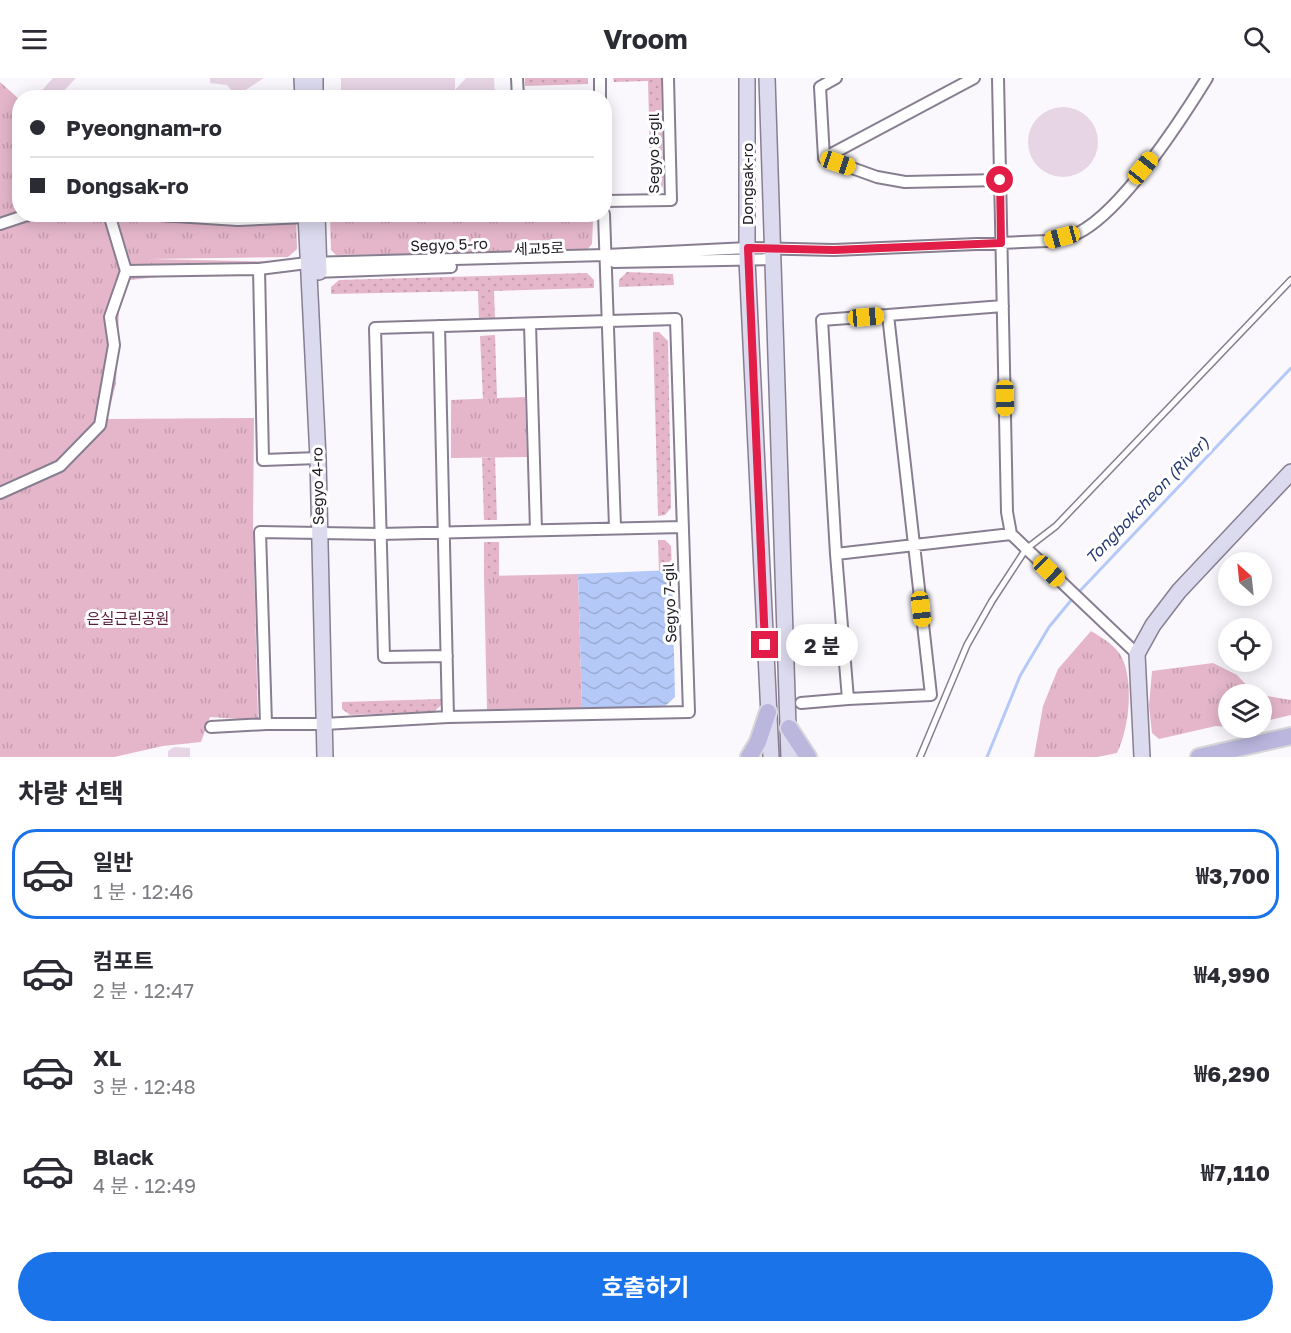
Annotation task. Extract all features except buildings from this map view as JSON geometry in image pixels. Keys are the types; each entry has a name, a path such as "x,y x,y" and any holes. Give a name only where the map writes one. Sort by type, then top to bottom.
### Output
{"main road":[{"name":"Dongsak-ro","path":"747,78 748,254 771,757"},
{"name":"Dongsak-ro","path":"767,78 789,757"},
{"name":"Segyo 4-ro","path":"310,222 325,757"},
{"path":"1142,757 1137,654 1153,625 1179,591 1291,472"},
{"path":"749,757 758,742 768,712"},
{"path":"789,728 808,757"},
{"path":"1199,757 1291,736"}],"street":[{"name":"Segyo 8-gil","path":"612,201 671,200 668,78"},
{"path":"824,158 820,87 836,78"},
{"path":"824,158 974,78"},
{"path":"998,78 1007,512 1011,534 1137,654"},
{"path":"748,254 1047,242 1078,233 1108,211 1178,124 1207,78"},
{"path":"824,158 878,177 905,182 1000,180"},
{"path":"0,493 60,466 100,425 114,345 110,317 126,270 111,222"},
{"path":"604,222 615,527"},
{"name":"Segyo 5-ro","path":"126,270 259,270 748,254"},
{"path":"259,270 263,460 318,458"},
{"path":"848,699 836,554 822,321 1003,306"},
{"path":"801,703 931,694 912,544 888,315"},
{"name":"Segyo 7-gil","path":"212,727 448,717 689,712 676,319 375,328 384,657 447,656"},
{"path":"530,324 536,530"},
{"path":"439,326 448,717"},
{"path":"266,724 260,532 380,534 683,527"},
{"path":"836,554 1011,534"}],"lane":[{"path":"920,757 967,645 1029,552 1291,280"}],"green space":[{"path":"525,78 588,78 588,84 525,86"},
{"path":"613,78 661,78 663,186 656,194 651,195 648,81 614,82"},
{"name":"은실근린공원","path":"0,82 12,93 12,222 296,222 297,249 288,257 149,259 295,262 130,280 119,311 116,383 107,419 254,418 253,529 258,720 210,717 201,742 163,746 114,757 0,757"},
{"path":"330,222 593,222 592,244 586,251 336,255 331,250"},
{"path":"627,272 673,274 674,285 619,287 619,280"},
{"path":"587,273 594,280 594,288 494,291 495,319 479,319 478,291 331,294 331,287 339,280"},
{"path":"653,332 659,332 668,341 671,508 665,515 658,516"},
{"path":"495,335 497,398 483,399 480,336"},
{"path":"525,397 527,457 451,458 451,400"},
{"path":"495,457 497,520 484,520 482,458"},
{"path":"658,540 665,540 671,546 672,570 659,571"},
{"path":"484,542 499,542 499,576 484,576"},
{"path":"578,574 582,708 487,711 484,576"},
{"path":"1091,631 1117,650 1125,664 1128,677 1127,718 1117,753 1097,757 1034,757 1043,706 1058,669"},
{"path":"1213,663 1218,666 1218,672 1231,672 1246,684 1218,684 1218,726 1159,739 1152,733 1149,706 1152,671"},
{"path":"1272,697 1291,700 1291,715 1272,720"},
{"path":"441,699 441,705 434,712 350,715 342,709 342,702"}],"water":[{"path":"672,570 675,697 665,706 582,708 578,574"}],"waterway":[{"name":"Tongbokcheon (River)","path":"1078,593 1291,368"},
{"name":"Tongbokcheon (River)","path":"987,757 1020,676 1049,627 1073,598"}],"route":[{"path":"765,645 748,248 834,250 1001,243 1000,180"}]}
